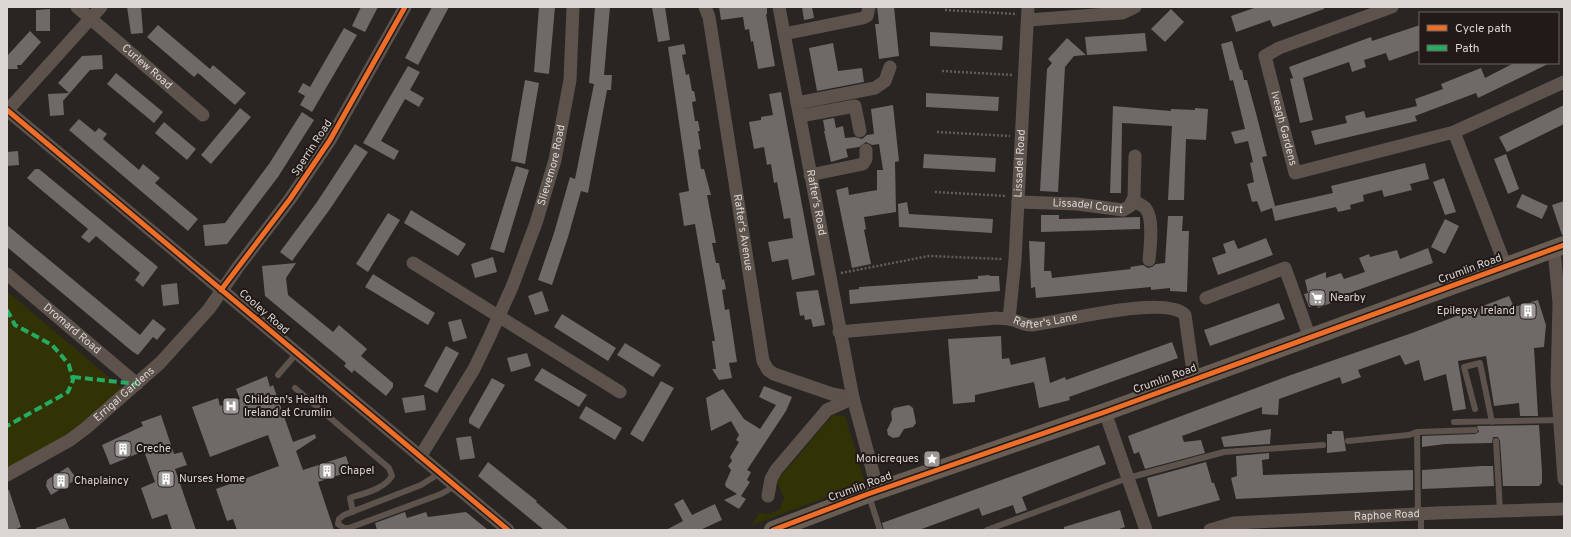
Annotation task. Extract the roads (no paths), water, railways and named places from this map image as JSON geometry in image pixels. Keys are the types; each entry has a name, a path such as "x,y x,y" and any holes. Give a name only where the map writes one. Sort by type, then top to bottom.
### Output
{"main road":[{"name":"Crumlin Road","path":"773,530 873,493 1194,380 1559,247"}],"street":[{"name":"Curlew Road","path":"77,7 203,115"},
{"path":"7,111 101,7"},
{"name":"Sperrin Road","path":"221,290 290,199 330,140 405,7"},
{"name":"Slievemore Road","path":"420,457 474,369 512,287 536,223 555,160 570,80 573,7"},
{"name":"Rafter's Avenue","path":"705,7 709,17 763,361 768,370 774,374 832,394 853,398"},
{"name":"Rafter's Road","path":"778,7 839,332 873,493"},
{"path":"784,34 863,18 867,16 869,7"},
{"path":"1028,14 1122,13 1135,7"},
{"name":"Iveagh Gardens","path":"1392,7 1279,48 1265,56 1295,173 1454,132 1564,82"},
{"name":"Lissadel Road","path":"1009,319 1015,260 1028,14"},
{"path":"798,110 875,88 884,81 890,67"},
{"path":"798,110 855,106 860,131"},
{"name":"Cooley Road","path":"7,111 508,530"},
{"path":"1454,132 1506,267"},
{"path":"810,175 863,164 866,159 866,150"},
{"name":"Lissadel Court","path":"1018,199 1123,210 1130,206 1132,201 1135,156"},
{"path":"1132,201 1141,205 1149,214 1151,222 1149,260"},
{"path":"1559,247 1562,304 1557,384 1564,479"},
{"path":"413,263 620,392"},
{"path":"1206,298 1285,268 1310,338"},
{"name":"Dromard Road","path":"7,274 137,384"},
{"name":"Errigal Gardens","path":"7,475 70,440 137,384 209,309 221,290"},
{"name":"Rafter's Lane","path":"839,332 962,321 1009,319 1031,326 1132,308 1171,308 1180,310 1185,315 1194,380"},
{"path":"768,496 771,479 776,470 820,417 835,405 853,398"},
{"path":"1105,412 1146,530"},
{"name":"Raphoe Road","path":"1210,530 1234,523 1564,509"}],"lane":[{"path":"278,375 296,354"},
{"path":"1475,409 1464,367 1480,363 1492,422"},
{"path":"295,388 389,468 392,476 388,482 373,490 350,498 353,512"},
{"path":"1454,422 1560,420"},
{"path":"1348,441 1409,435 1417,432 1475,430"},
{"path":"1417,432 1421,530"},
{"path":"1496,441 1500,511"},
{"path":"990,529 1128,478 1224,452 1323,445"},
{"path":"440,473 421,485 338,519 338,524 341,527 348,528 440,494 455,486"},
{"path":"873,493 880,530"}],"place":[{"name":"Nearby","path":"1317,298"},
{"name":"Epilepsy Ireland","path":"1528,311"},
{"name":"Children's Health Ireland at Crumlin","path":"231,406"},
{"name":"Creche","path":"123,449"},
{"name":"Monicreques","path":"932,459"},
{"name":"Chapel","path":"327,471"},
{"name":"Nurses Home","path":"166,479"},
{"name":"Chaplaincy","path":"61,481"}]}
